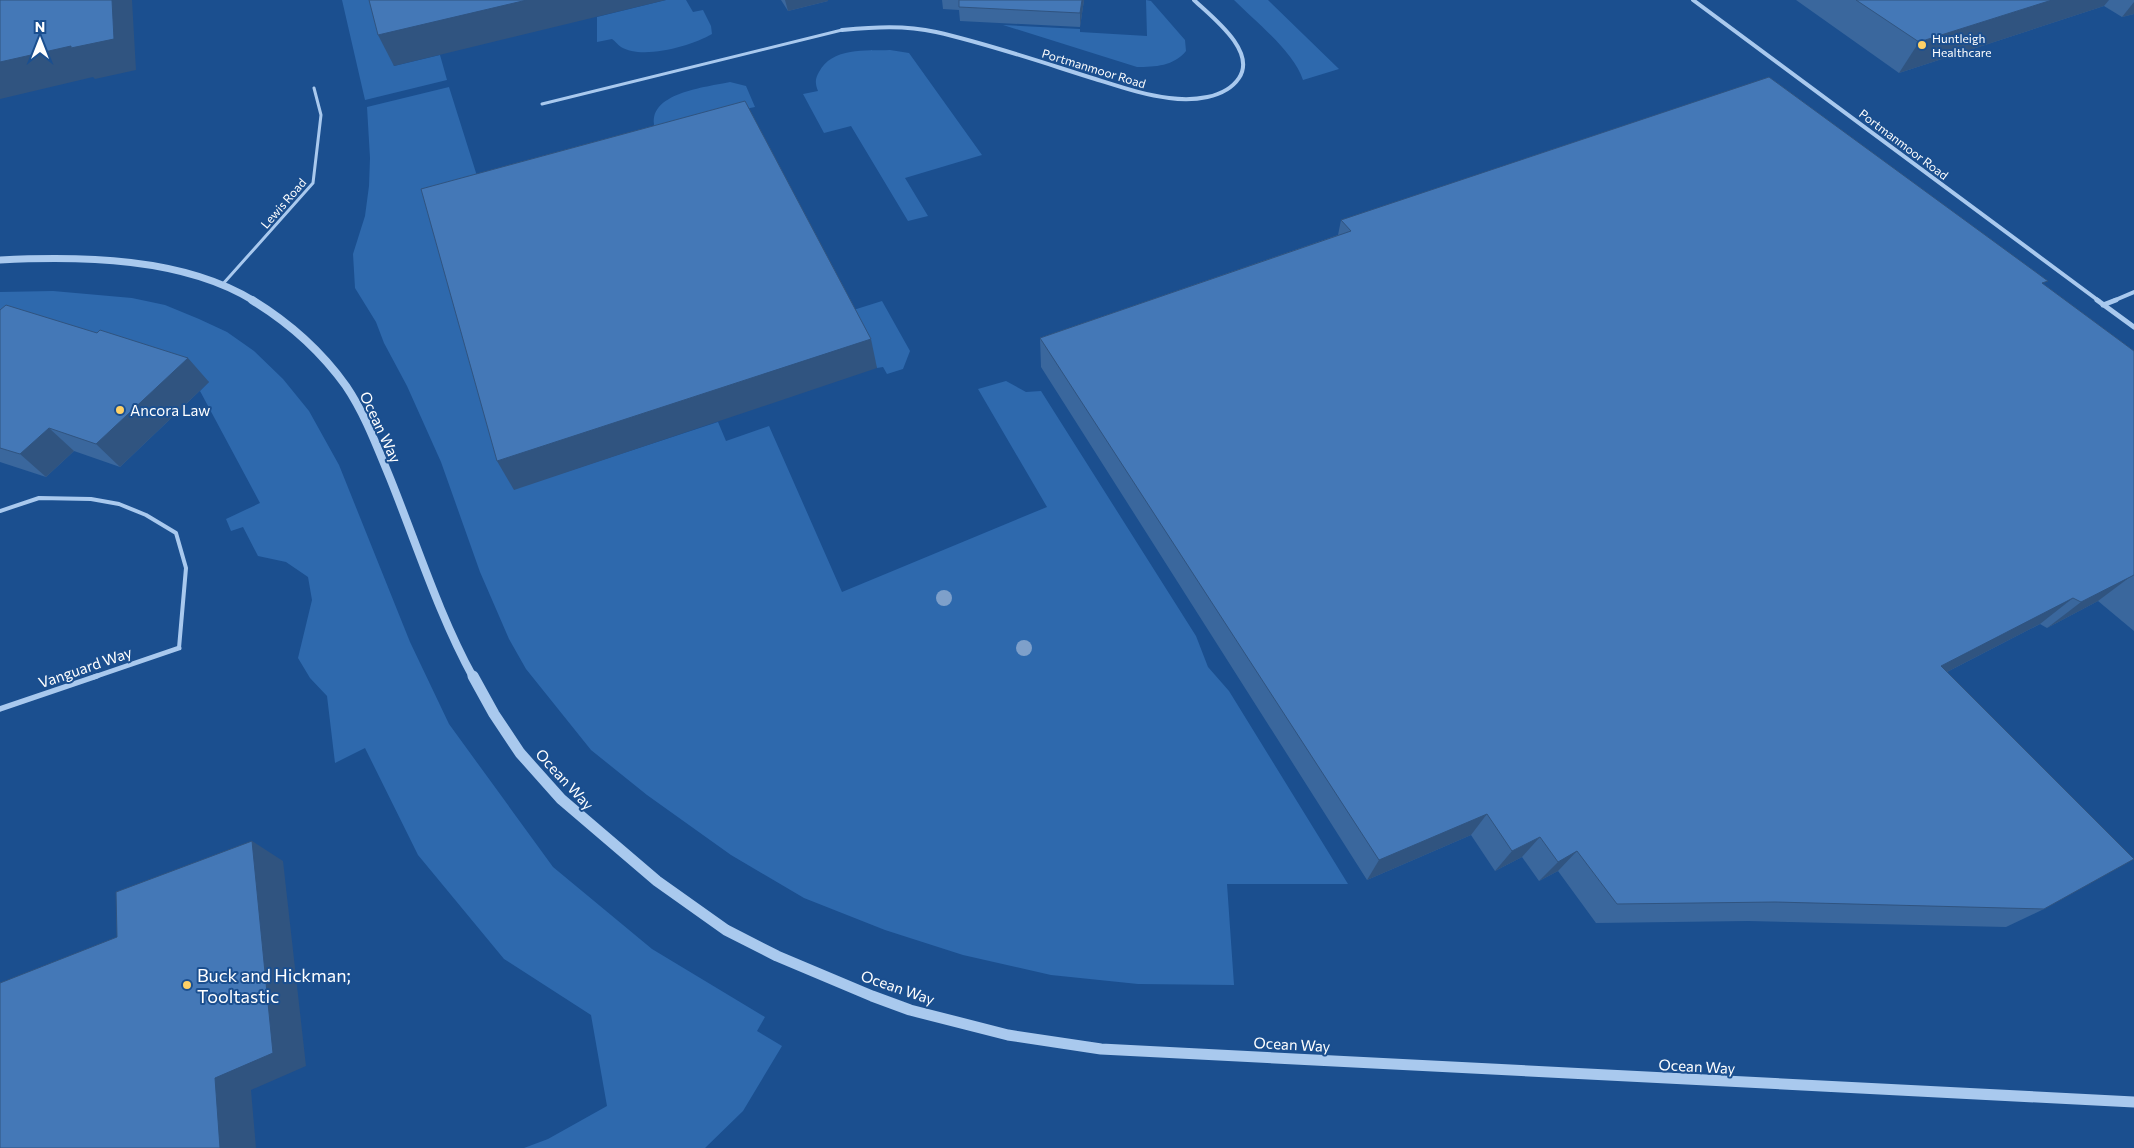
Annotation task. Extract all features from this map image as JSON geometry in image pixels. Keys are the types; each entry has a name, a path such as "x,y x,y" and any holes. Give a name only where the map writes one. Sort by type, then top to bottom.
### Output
{"street":[{"name":"Portmanmoor Road","path":"842,30 887,25 912,27 976,42 1158,97 1195,99 1218,94 1233,86 1243,76 1246,66 1244,55 1233,40 1194,0"},
{"name":"Portmanmoor Road","path":"1693,0 2134,327"},
{"name":"Ocean Way","path":"0,260 71,258 125,263 180,272 222,285 248,298 276,316 303,338 342,381 361,412 443,611 473,676 488,705 520,753 546,784 577,815 683,902 746,941 874,997 956,1023 1031,1040 1101,1049 1784,1086 2134,1102"},
{"path":"2103,305 2134,292"},
{"name":"Vanguard Way","path":"0,709 178,648"}],"lane":[{"path":"542,104 842,30"},
{"name":"Lewis Road","path":"222,285 314,183 321,115 314,88"},
{"path":"0,511 39,498 92,499 119,504 146,515 176,533 186,568 178,648"}],"shaded area":[{"path":"342,0 377,0 394,66 440,55 447,80 365,100"},
{"path":"666,0 686,0 693,12 703,10 711,26 712,34 680,47 654,52 630,51 621,47 612,39 597,42 597,17"},
{"path":"1146,0 1151,1 1185,40 1186,51 1176,60 1164,65 1137,67 1003,25 1080,29 1080,32 1147,36"},
{"path":"1234,0 1268,0 1339,69 1303,80 1292,59 1283,48"},
{"path":"890,50 909,53 982,155 905,178 928,216 908,221 851,126 824,133 803,94 818,91 816,81 818,74 832,58 850,52"},
{"path":"730,82 746,86 755,107 655,128 654,116 659,107 668,99 694,90"},
{"path":"449,87 477,176 514,489 718,422 726,441 769,426 842,592 1047,507 978,389 1006,381 1026,392 1041,391 1196,636 1208,667 1229,691 1348,884 1227,884 1234,985 1138,984 1051,975 963,955 885,930 804,898 731,855 647,795 591,750 526,669 509,639 480,572 441,462 407,386 384,343 376,322 355,288 353,254 365,216 369,186 370,158 367,107"},
{"path":"53,291 132,298 165,305 227,332 254,351 283,379 309,411 339,465 410,642 449,724 553,867 652,949 765,1017 757,1031 782,1046 743,1111 705,1148 524,1148 548,1139 607,1106 591,1015 504,959 418,855 365,748 335,763 327,696 310,678 298,658 312,600 308,577 286,562 258,556 243,527 231,531 226,519 260,503 200,391 209,382 0,333 0,292"},
{"path":"882,301 910,351 903,369 887,374 883,367 877,368 847,312"}],"building":[{"path":"0,0 112,0 114,39 71,48 71,46 0,62"},
{"path":"369,0 527,0 378,35"},
{"path":"959,0 1082,0 1080,13 959,7"},
{"path":"1856,0 2052,0 1919,42"},
{"path":"1769,77 2048,281 2042,283 2134,351 2134,575 2081,602 2073,598 1941,666 2134,859 2044,909 1775,902 1617,904 1577,851 1558,862 1540,837 1512,851 1487,814 1379,860 1040,338 1351,231 1341,220"},
{"path":"745,101 871,339 497,461 421,189"},
{"path":"6,305 97,333 100,330 188,358 96,444 49,428 20,454 0,448 0,310"},
{"name":"Buck and Hickman; Tooltastic","path":"252,841 273,1053 215,1078 220,1148 0,1148 0,983 117,937 116,892"}],"place":[{"name":"Huntleigh Healthcare","path":"1922,45"},
{"name":"Ancora Law","path":"120,410"},
{"name":"Buck and Hickman; Tooltastic","path":"187,985"}]}
